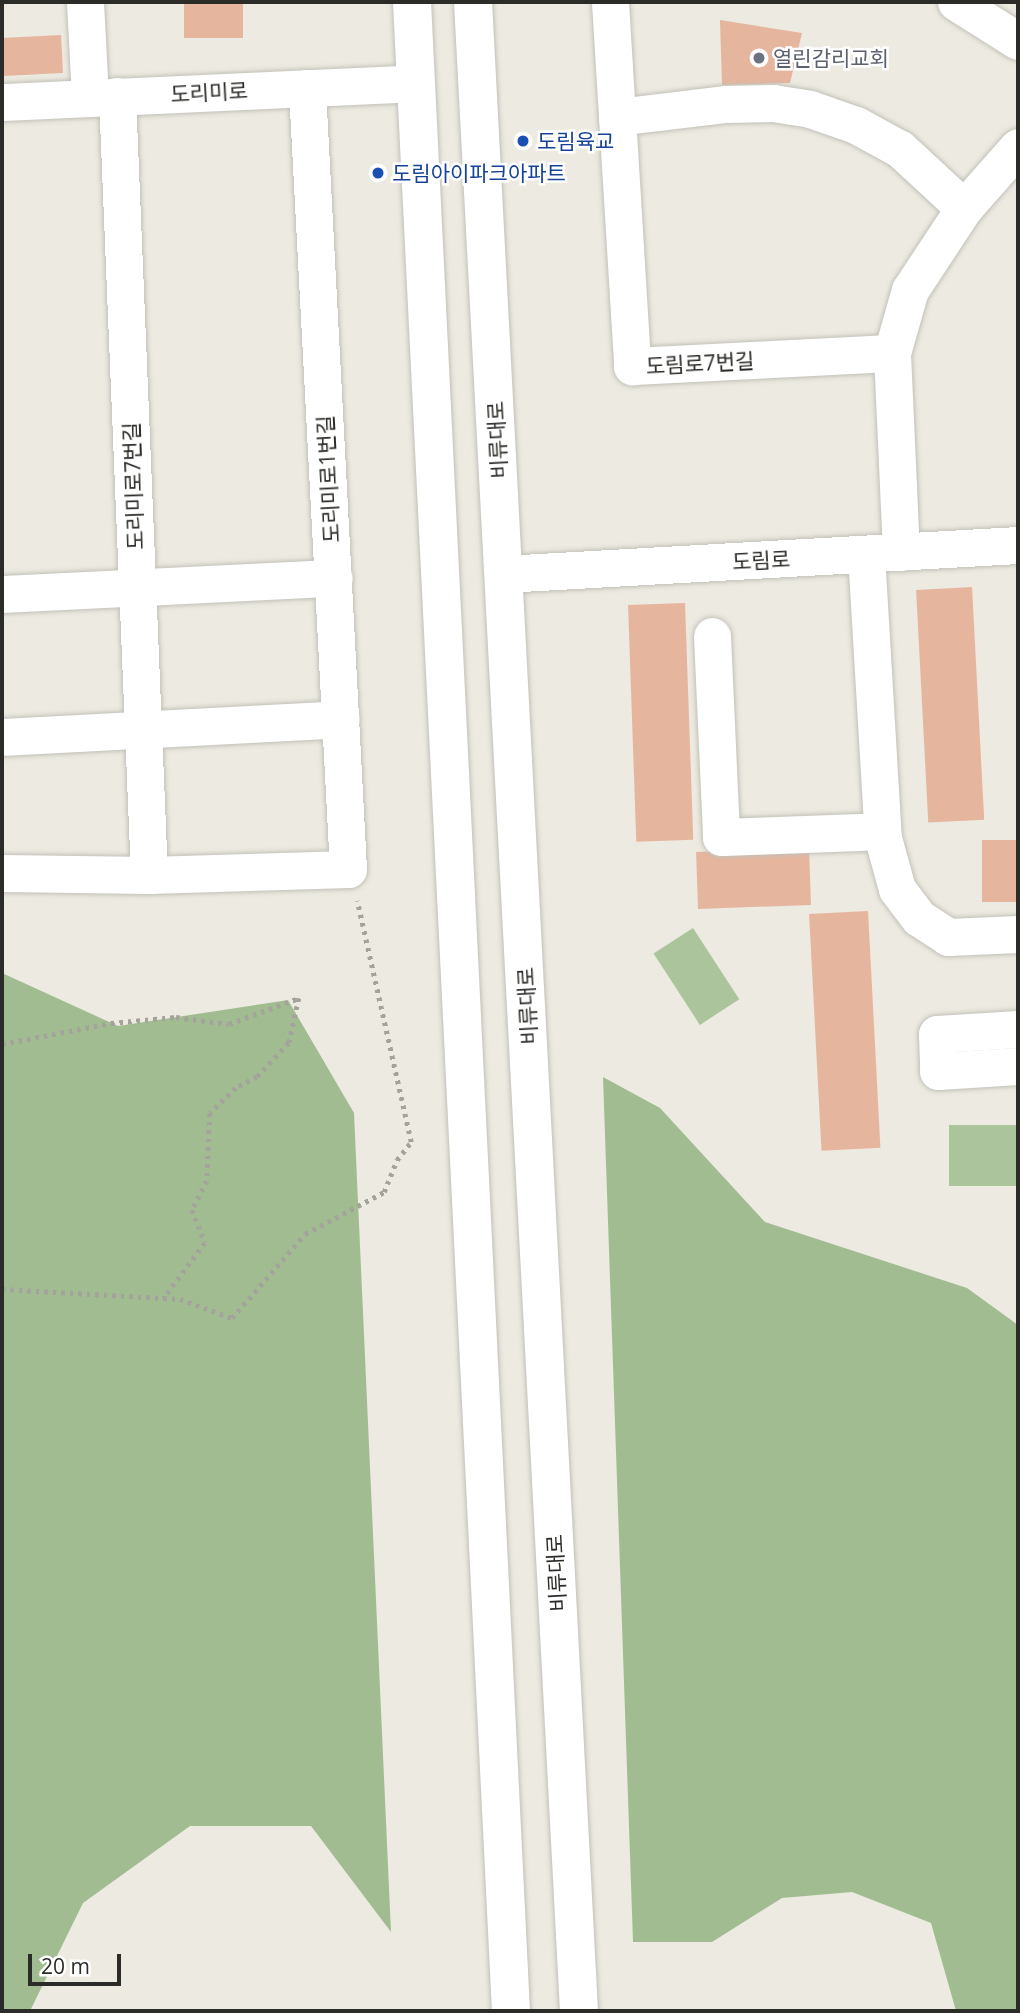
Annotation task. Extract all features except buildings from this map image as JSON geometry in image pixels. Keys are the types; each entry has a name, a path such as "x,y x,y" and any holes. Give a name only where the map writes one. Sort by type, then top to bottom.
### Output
{"main road":[{"path":"412,2 512,2011"},
{"name":"비류대로","path":"473,2 579,2011"}],"street":[{"name":"도리미로7번길","path":"85,2 103,97 138,587 149,875"},
{"name":"도림로7번길","path":"610,2 632,366 892,353"},
{"path":"956,2 1018,41"},
{"name":"도리미로","path":"2,102 416,83"},
{"name":"도리미로1번길","path":"307,88 348,869"},
{"path":"617,117 726,104 773,103 810,109 856,125 900,149 964,208"},
{"path":"1018,147 964,208 909,289 892,353 873,783 897,889 919,918 948,937 1018,934"},
{"name":"도림로","path":"504,574 1018,545"},
{"path":"2,594 334,578"},
{"path":"712,636 721,837 882,831"},
{"path":"2,737 341,719"},
{"path":"2,873 149,875 348,869"},
{"path":"1018,1029 937,1034 938,1071 1018,1066"}],"path":[{"path":"2,1289 180,1299 232,1318 305,1234 384,1192 397,1160 411,1142 348,869"},
{"path":"2,1044 111,1023 176,1017 229,1024 299,998 289,1042 257,1077 236,1088 210,1113 207,1181 192,1210 205,1244 164,1298"}],"green space":[{"path":"693,928 739,999 700,1025 654,954"},
{"path":"2,973 118,1026 288,1000 354,1113 391,1932 311,1826 190,1826 83,1903 30,2011 2,2011"},
{"path":"603,1077 660,1108 765,1222 967,1288 1018,1325 1018,2011 956,2011 931,1923 852,1892 782,1898 712,1942 633,1942"},
{"path":"949,1125 1018,1125 1018,1186 949,1186"}],"place":[{"name":"열린감리교회","path":"759,58"},
{"name":"도림육교","path":"523,141"},
{"name":"도림아이파크아파트","path":"378,173"}]}
